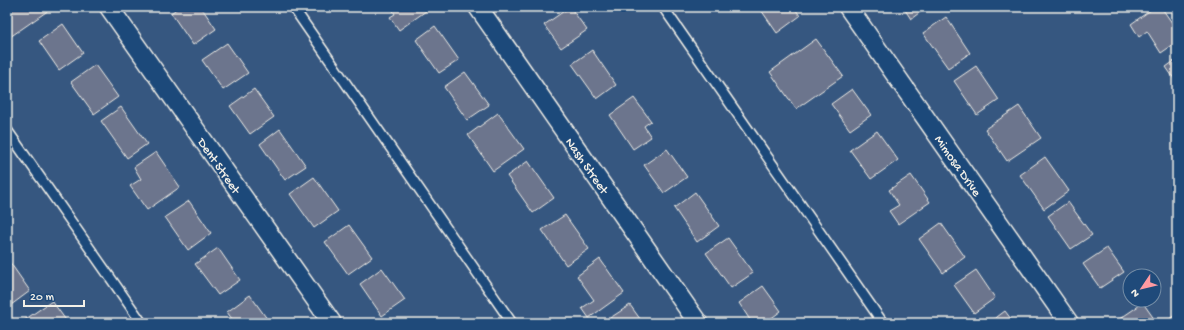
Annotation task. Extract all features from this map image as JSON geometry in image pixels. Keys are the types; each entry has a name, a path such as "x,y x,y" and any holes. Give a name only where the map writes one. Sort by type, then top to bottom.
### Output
{"street":[{"name":"Dent Street","path":"109,7 332,323"},
{"name":"Nash Street","path":"478,7 698,323"},
{"name":"Mimosa Drive","path":"848,7 1069,323"}],"lane":[{"path":"293,7 512,323"},
{"path":"663,7 883,323"},
{"path":"7,130 142,323"}],"building":[{"path":"7,7 47,7 49,10 10,37 7,33"},
{"path":"179,7 201,7 216,29 193,45 171,13"},
{"path":"391,7 423,7 426,11 399,30 390,17 395,14"},
{"path":"570,7 587,30 561,48 544,25"},
{"path":"759,7 794,7 800,16 777,33"},
{"path":"903,7 927,7 911,19"},
{"path":"1155,7 1161,7 1177,30 1177,42 1161,53 1147,31 1139,37 1131,24"},
{"path":"946,17 970,53 948,68 923,33"},
{"path":"63,24 83,53 59,70 39,41"},
{"path":"435,26 459,60 439,73 416,40"},
{"path":"816,39 843,76 796,109 770,72"},
{"path":"227,43 248,73 223,90 202,60"},
{"path":"592,50 616,85 597,99 572,64"},
{"path":"1177,59 1177,83 1166,67"},
{"path":"95,65 118,97 94,114 71,82"},
{"path":"976,66 999,100 977,115 954,81"},
{"path":"465,72 489,105 467,120 444,87"},
{"path":"254,89 274,117 250,134 230,106"},
{"path":"852,89 871,115 850,130 831,104"},
{"path":"634,98 651,121 644,126 651,137 633,149 610,115"},
{"path":"1019,106 1041,138 1007,161 985,129"},
{"path":"121,107 147,144 127,158 101,121"},
{"path":"498,113 524,149 493,171 468,135"},
{"path":"280,129 306,166 285,180 260,144"},
{"path":"877,131 898,160 871,179 850,150"},
{"path":"667,149 687,177 664,193 644,165"},
{"path":"156,152 180,187 147,210 130,186 141,179 134,167"},
{"path":"1045,157 1069,191 1044,209 1020,175"},
{"path":"528,161 554,198 533,213 507,176"},
{"path":"911,175 930,202 898,224 889,211 899,205 889,190"},
{"path":"314,177 338,211 314,228 290,194"},
{"path":"695,192 719,226 697,242 674,208"},
{"path":"189,201 211,233 188,250 165,217"},
{"path":"1068,202 1092,235 1071,249 1048,216"},
{"path":"565,215 589,249 566,265 542,230"},
{"path":"941,223 965,257 943,273 919,239"},
{"path":"349,225 372,257 348,274 325,242"},
{"path":"728,238 753,273 731,288 706,253"},
{"path":"218,248 240,280 218,295 195,264"},
{"path":"1107,248 1122,269 1122,273 1100,288 1083,264"},
{"path":"600,259 624,293 589,318 582,308 594,300 577,276"},
{"path":"9,261 30,291 7,308 7,262"},
{"path":"382,268 405,300 382,316 360,284"},
{"path":"976,270 995,298 974,313 954,285"},
{"path":"763,286 781,311 765,323 752,323 739,303"},
{"path":"250,295 270,323 235,323 227,312"},
{"path":"52,301 68,323 20,323"},
{"path":"630,305 643,323 614,323 610,318"},
{"path":"1136,308 1146,308 1157,323 1120,323 1118,320"},
{"path":"1005,311 1014,323 989,323"},
{"path":"1177,313 1177,323 1165,323"}]}
